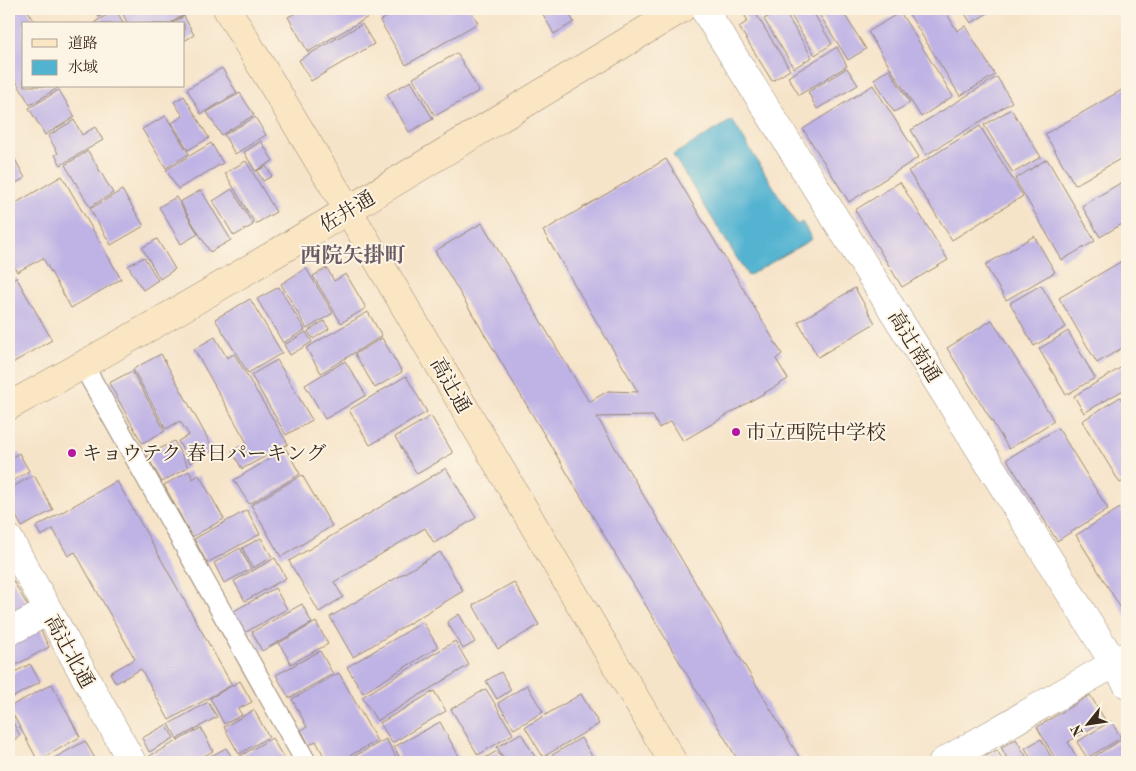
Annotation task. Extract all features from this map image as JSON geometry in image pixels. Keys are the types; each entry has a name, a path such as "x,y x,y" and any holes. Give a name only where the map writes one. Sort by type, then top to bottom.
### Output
{"street":[{"name":"高辻通","path":"227,9 348,210 673,762"},
{"name":"佐井通","path":"9,406 83,365 348,210 681,9"},
{"name":"高辻南通","path":"704,9 1123,668"},
{"name":"高辻北通","path":"9,539 132,762"},
{"path":"9,632 48,610"},
{"path":"943,762 1123,668"}],"lane":[{"path":"83,365 306,762"}],"water":[{"path":"732,120 797,225 802,222 812,239 748,276 673,155"}],"building":[{"path":"9,9 27,9 35,22 22,22 22,88 58,88 30,105 9,69"},
{"path":"95,9 114,9 99,17"},
{"path":"120,9 183,9 186,14 172,22 127,22"},
{"path":"303,9 382,9 308,52 288,17"},
{"path":"402,9 470,9 478,23 406,65 380,21"},
{"path":"540,9 566,9 574,22 554,34"},
{"path":"753,9 790,70 772,81 739,27 748,21 744,14"},
{"path":"783,9 812,57 794,68 764,19"},
{"path":"787,9 811,9 832,44 815,55"},
{"path":"816,9 841,9 866,49 848,60"},
{"path":"910,9 944,9 957,31 965,26 995,75 960,96 907,11"},
{"path":"962,9 995,9 971,23"},
{"path":"116,10 123,22 95,22"},
{"path":"900,12 953,96 921,117 868,32"},
{"path":"184,16 194,35 185,40 185,22 174,22"},
{"path":"362,24 374,44 311,81 299,60"},
{"path":"837,47 847,66 799,95 788,77"},
{"path":"457,53 479,91 435,116 413,78"},
{"path":"222,68 237,93 201,114 187,89"},
{"path":"847,68 858,85 817,109 808,92"},
{"path":"889,69 910,103 894,112 874,79"},
{"path":"997,77 1012,102 926,155 911,130"},
{"path":"411,81 433,119 409,132 387,94"},
{"path":"873,85 919,157 849,202 803,129"},
{"path":"1127,87 1127,155 1075,185 1045,134"},
{"path":"59,90 75,117 45,135 29,108"},
{"path":"240,93 254,115 221,135 207,112"},
{"path":"184,96 209,138 188,150 172,123 183,116 174,102"},
{"path":"1011,109 1041,157 1013,173 984,125"},
{"path":"166,116 189,154 166,168 142,129"},
{"path":"255,117 266,135 235,154 224,135"},
{"path":"74,120 82,135 95,127 103,140 61,165 55,155 58,153 48,136"},
{"path":"980,126 1023,196 952,240 908,171"},
{"path":"261,141 273,161 255,171 244,152"},
{"path":"211,143 223,163 178,189 166,170"},
{"path":"9,148 25,178 9,187"},
{"path":"88,151 113,193 90,207 65,165"},
{"path":"666,159 782,354 776,359 788,379 683,441 671,421 659,428 653,416 597,417 802,762 739,762 435,251 482,223 589,402 608,391 638,392 543,231"},
{"path":"1047,159 1095,241 1062,260 1015,179"},
{"path":"246,161 276,212 255,224 225,173"},
{"path":"266,166 272,176 263,181 257,171"},
{"path":"62,176 121,279 71,308 43,258 17,272 9,258 9,207"},
{"path":"1127,179 1127,221 1100,237 1082,206"},
{"path":"900,182 948,260 902,287 855,210"},
{"path":"232,189 253,225 234,236 213,201"},
{"path":"122,190 144,226 111,245 90,209"},
{"path":"201,190 231,240 210,252 180,202"},
{"path":"176,197 198,234 181,244 159,207"},
{"path":"1034,236 1055,272 1006,300 985,265"},
{"path":"157,239 175,269 160,279 142,248"},
{"path":"144,257 158,280 143,290 128,266"},
{"path":"1127,258 1127,345 1097,363 1059,298"},
{"path":"306,268 333,313 307,329 281,284"},
{"path":"327,268 334,281 346,274 366,308 341,323 313,276"},
{"path":"16,277 52,340 9,365 9,281"},
{"path":"1041,285 1066,327 1034,346 1010,303"},
{"path":"279,287 305,330 283,343 257,299"},
{"path":"855,288 875,323 818,357 798,322"},
{"path":"250,299 282,353 248,373 215,319"},
{"path":"368,312 382,336 321,373 306,348"},
{"path":"992,320 1054,421 1009,449 947,348"},
{"path":"324,321 329,329 313,339 308,331"},
{"path":"1068,331 1095,378 1066,395 1039,349"},
{"path":"306,332 312,342 290,355 284,345"},
{"path":"215,337 227,358 234,354 288,444 242,469 232,451 247,443 194,349"},
{"path":"382,338 402,372 375,388 355,354"},
{"path":"161,354 214,450 190,463 178,441 189,435 180,421 166,429 133,369"},
{"path":"277,360 312,420 286,435 251,375"},
{"path":"345,361 366,395 325,419 305,385"},
{"path":"1127,364 1127,392 1125,389 1084,413 1074,396"},
{"path":"132,371 165,431 142,443 109,383"},
{"path":"406,376 427,412 370,445 349,410"},
{"path":"1120,397 1127,408 1127,479 1120,483 1082,421"},
{"path":"431,416 453,453 417,474 395,437"},
{"path":"1058,428 1108,509 1057,541 1007,459"},
{"path":"174,441 188,467 162,482 147,456"},
{"path":"286,449 300,474 249,504 234,480"},
{"path":"19,453 29,471 9,483 9,459"},
{"path":"446,468 476,518 434,543 425,528 334,582 343,597 319,612 289,561"},
{"path":"189,471 193,479 199,475 224,519 192,537 164,485"},
{"path":"34,475 53,510 22,527 9,503 9,489"},
{"path":"302,475 332,526 281,557 251,505"},
{"path":"117,481 232,685 169,720 141,669 116,683 110,673 135,659 75,552 68,556 53,529 41,536 36,527"},
{"path":"1120,508 1127,520 1127,618 1076,535"},
{"path":"247,510 260,534 207,563 194,539"},
{"path":"261,538 272,557 253,568 242,548"},
{"path":"240,548 251,569 224,583 214,563"},
{"path":"440,552 463,591 353,657 330,617"},
{"path":"275,558 286,578 245,601 234,581"},
{"path":"9,574 28,606 9,617"},
{"path":"514,582 539,625 498,649 473,605"},
{"path":"275,588 287,609 244,633 232,612"},
{"path":"302,604 312,623 262,651 252,632"},
{"path":"459,614 475,642 463,649 447,622"},
{"path":"316,622 328,644 291,664 279,643"},
{"path":"423,622 438,647 363,693 347,667"},
{"path":"40,629 49,647 9,669 9,646"},
{"path":"455,641 469,665 377,721 362,697"},
{"path":"320,651 333,674 289,698 276,675"},
{"path":"30,664 40,682 10,699 9,675"},
{"path":"501,672 511,690 497,699 486,681"},
{"path":"339,673 377,741 338,762 327,762 316,741 309,745 301,730 307,727 292,699"},
{"path":"240,681 252,702 238,709 242,715 224,724 210,698"},
{"path":"52,684 80,737 38,761 9,707"},
{"path":"527,685 543,712 514,729 498,703"},
{"path":"486,689 513,734 478,755 451,709"},
{"path":"434,691 446,711 392,743 380,723"},
{"path":"581,694 599,724 543,757 525,727"},
{"path":"1090,695 1105,720 1068,742 1079,762 1057,762 1037,727"},
{"path":"208,702 217,717 177,739 169,724"},
{"path":"254,710 269,737 239,754 224,727"},
{"path":"9,715 20,736 9,743"},
{"path":"1111,721 1121,738 1087,758 1077,742"},
{"path":"440,722 462,762 402,762 394,747"},
{"path":"166,725 174,738 149,752 142,738"},
{"path":"201,728 213,751 193,762 151,762 148,757"},
{"path":"521,733 538,762 506,762 497,747"},
{"path":"1126,737 1127,762 1085,762"},
{"path":"272,738 286,762 244,762 240,756"},
{"path":"581,738 595,761 549,762 547,758"},
{"path":"386,739 399,762 344,762"},
{"path":"1016,739 1027,758 1019,762 1009,762 1001,747"},
{"path":"1041,739 1054,762 1033,762 1025,748"},
{"path":"85,741 97,762 47,762"},
{"path":"226,748 235,762 200,762"},
{"path":"997,750 1004,762 984,762 982,758"},
{"path":"497,751 504,762 478,762"}],"place":[{"name":"市立西院中学校","path":"736,432"},
{"name":"キョウテク 春日パーキング","path":"72,453"}],"district":[{"name":"西院矢掛町","path":"353,255"}]}
